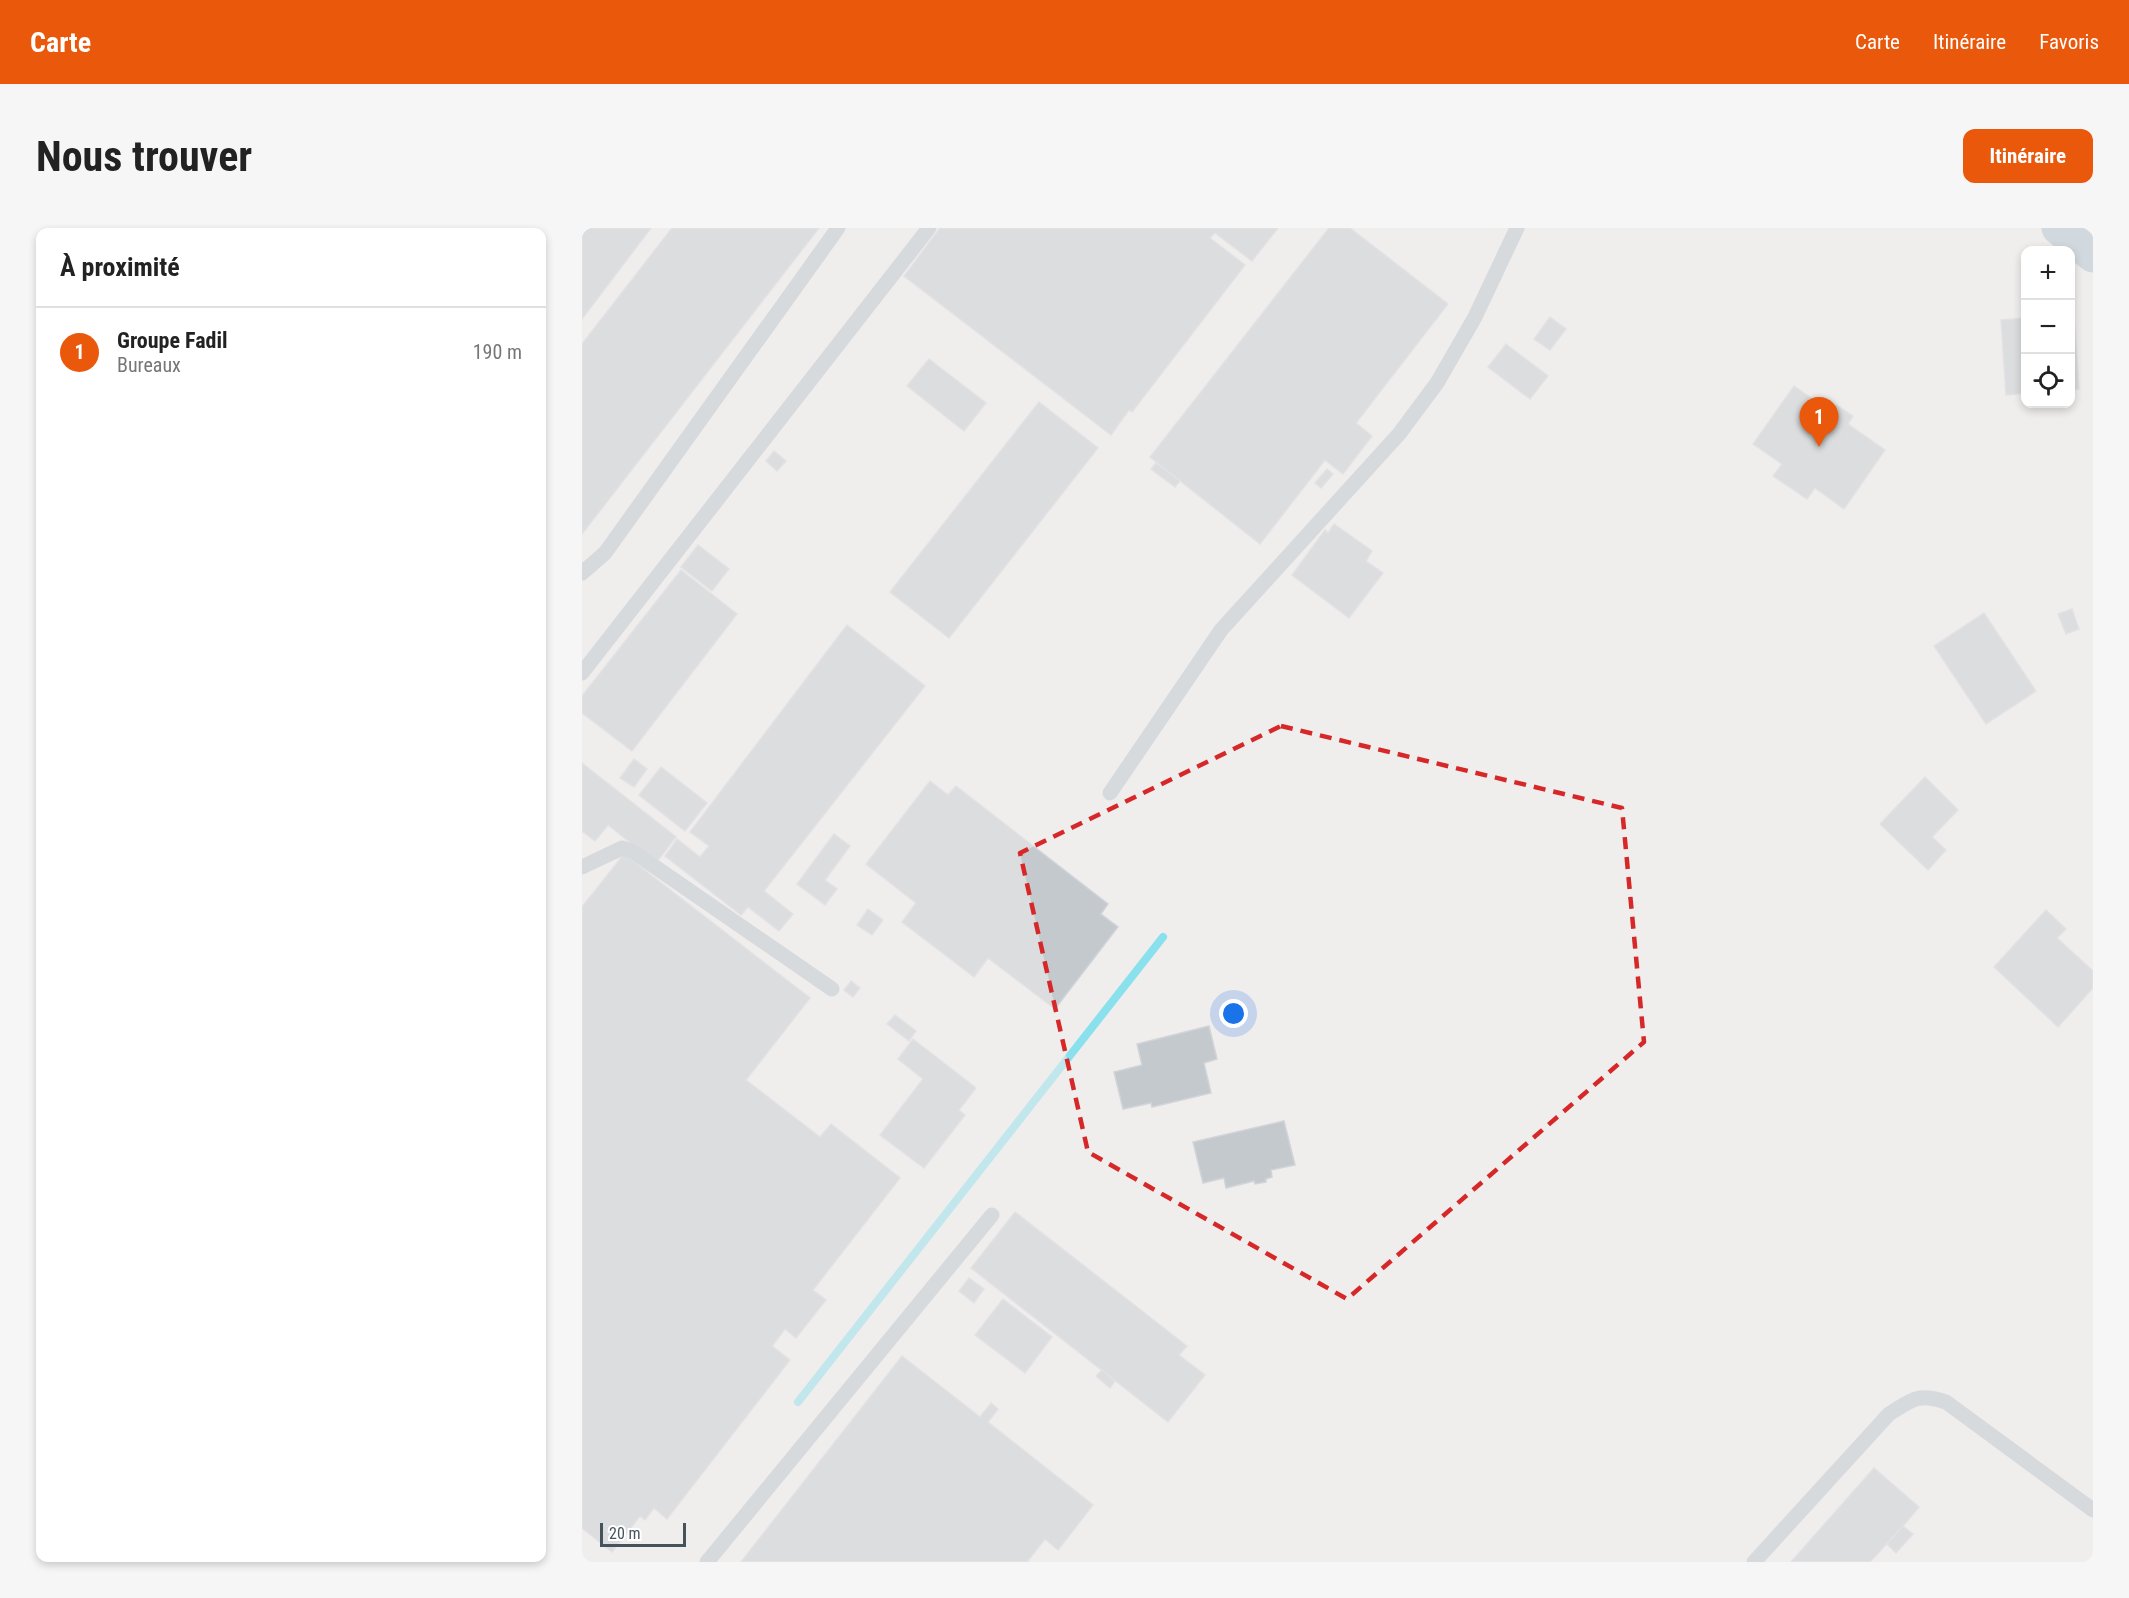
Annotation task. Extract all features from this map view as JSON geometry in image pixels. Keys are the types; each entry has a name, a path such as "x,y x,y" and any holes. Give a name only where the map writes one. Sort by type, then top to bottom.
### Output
{"main road":[{"path":"2058,228 2093,256"}],"lane":[{"path":"582,573 605,553 838,228"},
{"path":"582,673 929,228"},
{"path":"1110,793 1221,630 1399,434 1437,383 1475,316 1517,228"},
{"path":"582,867 622,848 632,851 832,989"},
{"path":"707,1562 992,1215"},
{"path":"1754,1562 1889,1414 1909,1401 1927,1396 1946,1402 2093,1510"}],"highlighted area":[{"path":"1281,726 1622,808 1644,1042 1347,1299 1088,1152 1020,853"}],"building":[{"path":"582,228 651,228 582,319"},
{"path":"672,228 819,228 582,534 582,344"},
{"path":"940,228 1278,228 1252,261 1215,233 1210,238 1245,265 1132,412 1129,410 1111,435 904,276"},
{"path":"1329,228 1350,228 1448,304 1356,423 1372,436 1343,474 1325,460 1260,544 1150,457"},
{"path":"1550,317 1566,329 1550,350 1534,339"},
{"path":"2021,318 2021,394 2006,395 2001,320"},
{"path":"2075,330 2079,389 2075,389"},
{"path":"1506,344 1548,376 1530,399 1488,367"},
{"path":"929,359 986,403 964,431 907,386"},
{"path":"1794,386 1831,412 1836,405 1853,416 1848,424 1885,450 1844,509 1815,488 1807,499 1773,476 1782,464 1753,444"},
{"path":"1039,402 1098,448 949,638 890,592"},
{"path":"774,451 786,461 777,471 766,461"},
{"path":"1156,463 1180,481 1175,487 1151,469"},
{"path":"1327,469 1333,474 1321,488 1315,483"},
{"path":"1334,524 1372,551 1366,561 1383,573 1349,618 1292,575 1325,530 1328,533"},
{"path":"698,545 729,569 712,591 681,567"},
{"path":"681,570 737,614 632,751 582,713 582,696"},
{"path":"2072,609 2079,629 2066,634 2058,614"},
{"path":"1984,613 2036,691 1986,724 1934,646"},
{"path":"847,625 925,686 764,891 793,914 779,931 748,907 741,915 665,856 677,839 700,857 709,846 690,832"},
{"path":"634,759 647,769 634,787 620,778"},
{"path":"582,763 676,837 656,863 608,825 595,841 582,831"},
{"path":"661,767 707,803 685,831 639,795"},
{"path":"1925,777 1958,810 1932,837 1946,850 1928,870 1880,824"},
{"path":"930,781 948,795 956,786 1108,904 1101,914 1118,927 1055,1009 988,958 974,977 902,922 916,903 866,864"},
{"path":"834,834 850,846 825,880 837,889 825,905 797,884"},
{"path":"624,854 810,998 746,1080 820,1137 831,1124 900,1178 813,1290 826,1300 796,1338 785,1329 772,1346 790,1360 667,1519 654,1508 645,1520 640,1516 612,1552 582,1528 582,907"},
{"path":"868,909 883,920 872,935 857,925"},
{"path":"2046,910 2066,929 2057,938 2093,971 2093,988 2058,1027 1994,967"},
{"path":"851,981 860,988 853,997 844,990"},
{"path":"895,1015 916,1031 909,1041 887,1024"},
{"path":"1209,1026 1217,1059 1204,1063 1211,1093 1152,1107 1151,1103 1123,1109 1114,1072 1142,1065 1137,1044"},
{"path":"913,1039 976,1088 959,1110 965,1115 924,1168 880,1135 923,1079 898,1059"},
{"path":"1284,1121 1295,1165 1271,1170 1272,1177 1266,1179 1266,1182 1255,1184 1254,1181 1226,1188 1224,1178 1203,1183 1193,1142"},
{"path":"1015,1212 1187,1346 1179,1355 1205,1375 1168,1422 971,1268"},
{"path":"969,1278 984,1289 974,1303 959,1291"},
{"path":"1003,1299 1052,1337 1025,1373 975,1335"},
{"path":"902,1356 980,1417 991,1403 998,1409 988,1422 1093,1505 1058,1550 1045,1539 1027,1562 741,1562"},
{"path":"1102,1370 1115,1381 1110,1388 1096,1376"},
{"path":"1874,1468 1919,1507 1903,1526 1870,1562 1791,1562"},
{"path":"1903,1526 1913,1534 1896,1553 1887,1544"}],"waterway":[{"path":"798,1402 1163,937"}],"place":[{"name":"Groupe Fadil","path":"1819,447"}]}
